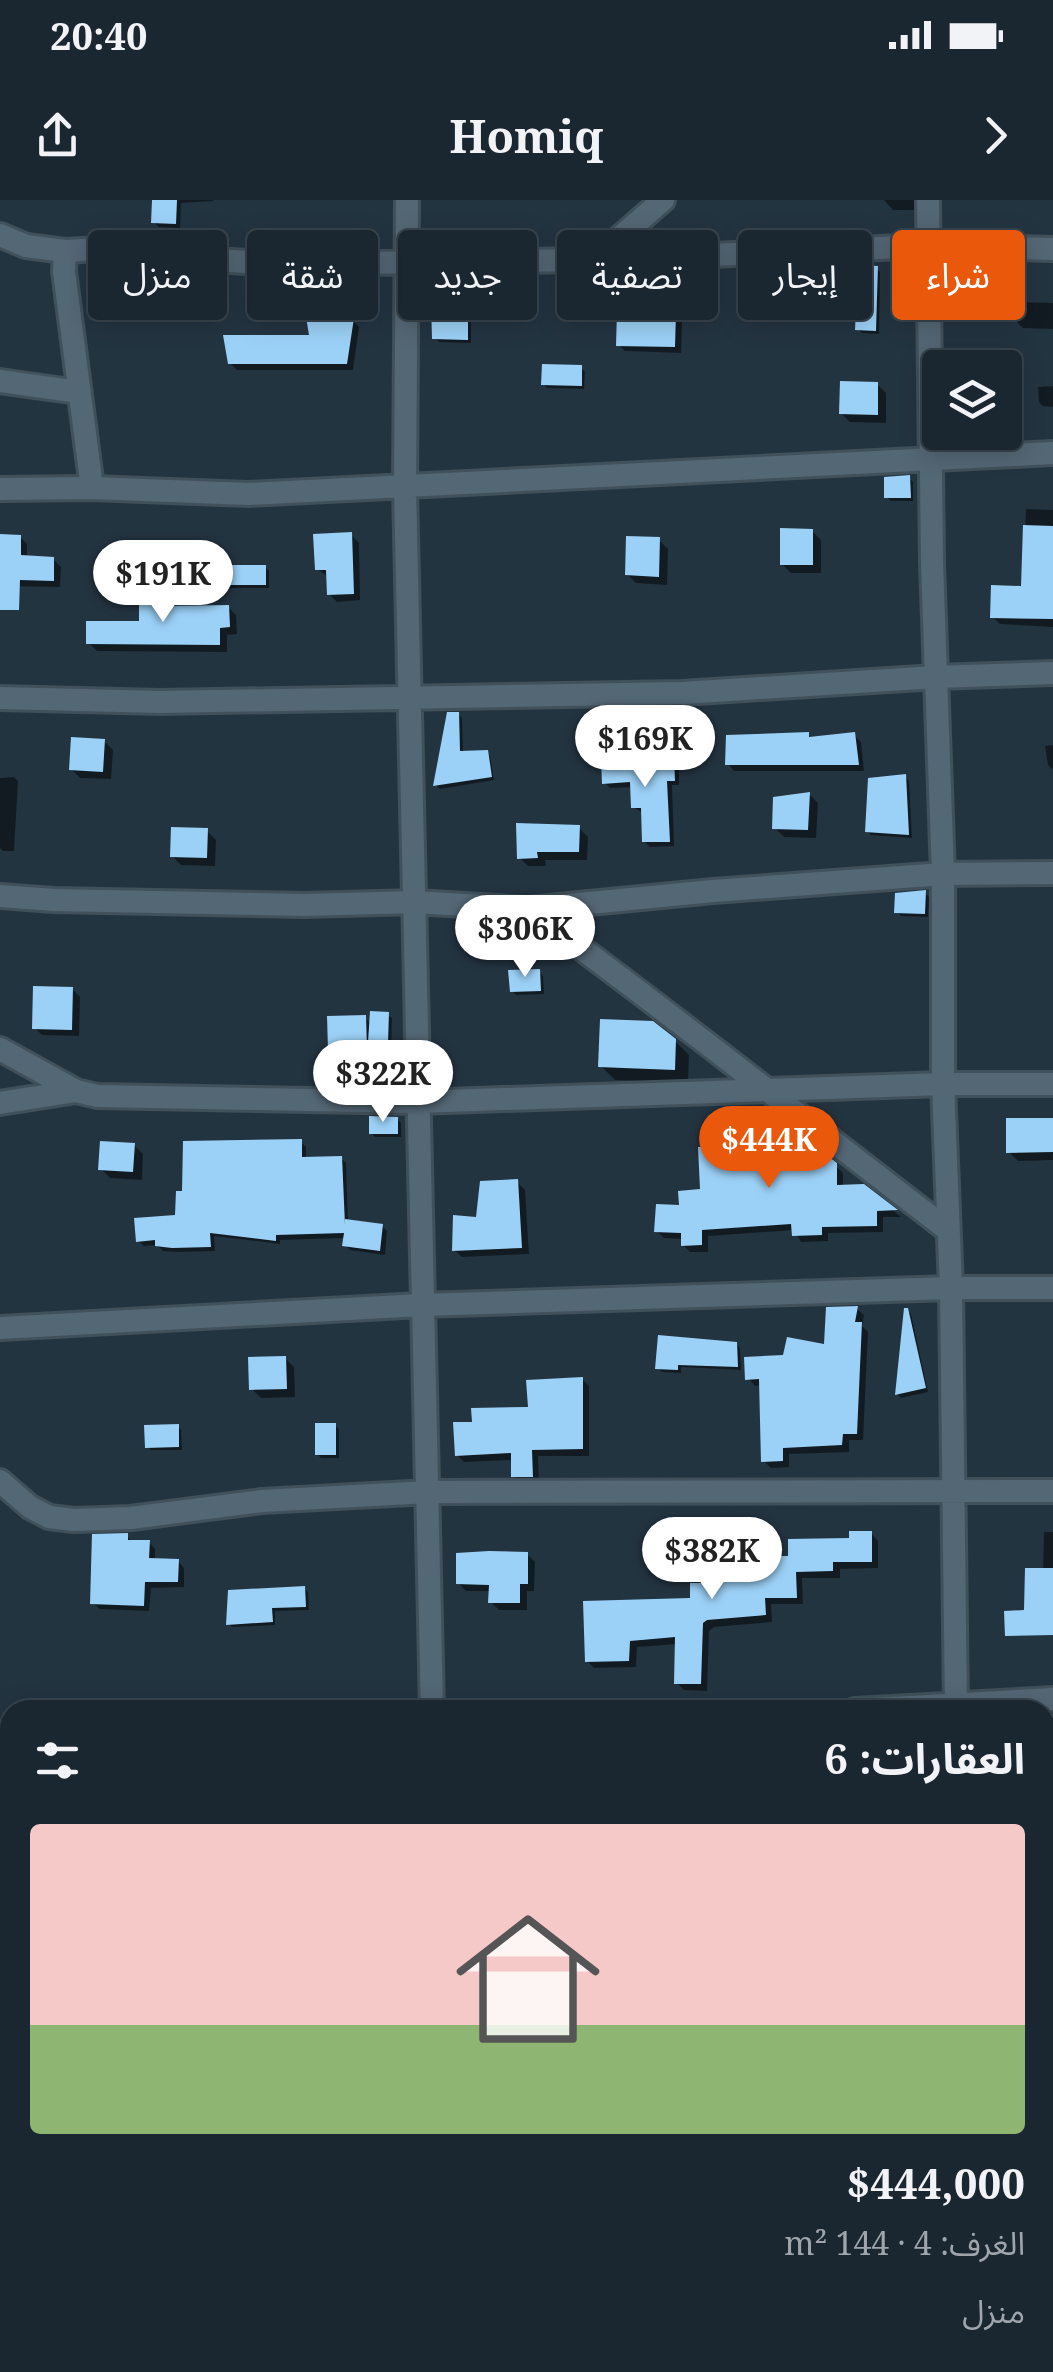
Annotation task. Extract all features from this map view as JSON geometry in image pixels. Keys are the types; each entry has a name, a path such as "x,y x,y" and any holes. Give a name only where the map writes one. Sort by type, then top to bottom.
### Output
{"street":[{"path":"407,200 407,230"},
{"path":"628,230 663,200"},
{"path":"927,230 928,200"},
{"path":"0,236 26,246 65,250 137,248 200,259 277,264 398,263"},
{"path":"718,255 892,247"},
{"path":"1025,248 1053,249"},
{"path":"65,250 64,272 92,488"},
{"path":"406,320 405,488 432,1700"},
{"path":"928,320 943,874 943,1084 956,1700"},
{"path":"0,381 78,392"},
{"path":"0,489 248,494 1053,453"},
{"path":"0,698 160,702 682,693 1053,673"},
{"path":"0,896 286,904 416,902 528,909 943,874 1053,873"},
{"path":"528,909 684,1022 948,1230"},
{"path":"0,1048 76,1090 97,1096 418,1102 943,1084 1053,1084"},
{"path":"0,1103 76,1090"},
{"path":"0,1328 421,1305 1053,1288"},
{"path":"0,1481 30,1507 49,1517 74,1520 131,1518 262,1500 429,1492 1053,1491"}],"building":[{"path":"152,200 177,200 176,224 151,223"},
{"path":"872,266 878,266 876,331 855,330 855,320 872,320"},
{"path":"306,320 354,320 347,364 228,364 223,335 309,335"},
{"path":"431,320 468,320 468,340 432,339"},
{"path":"617,320 676,320 675,347 616,346"},
{"path":"542,364 582,365 582,386 541,385"},
{"path":"840,381 878,382 878,415 839,414"},
{"path":"910,475 911,498 884,498 884,477"},
{"path":"1023,525 1053,526 1053,619 990,618 991,585 1021,586"},
{"path":"780,528 813,529 813,565 780,565"},
{"path":"352,532 354,594 327,595 326,570 315,570 313,534"},
{"path":"0,534 21,535 21,555 54,557 54,581 20,580 19,610 0,610"},
{"path":"626,536 660,537 659,577 625,575"},
{"path":"226,565 266,565 266,585 223,585"},
{"path":"163,590 163,606 229,605 230,627 220,628 220,645 86,644 86,621 139,621 139,591"},
{"path":"447,712 459,712 460,751 488,750 492,777 433,786"},
{"path":"809,732 809,737 855,732 859,765 725,765 726,735"},
{"path":"71,737 105,739 103,772 69,770"},
{"path":"674,755 675,781 667,781 670,842 642,842 641,808 631,808 630,782 602,784 601,759"},
{"path":"906,774 909,835 865,832 868,778"},
{"path":"810,792 808,830 772,829 773,797"},
{"path":"516,823 580,825 579,852 537,852 538,858 517,859"},
{"path":"171,827 208,828 207,858 170,857"},
{"path":"926,890 925,914 894,913 895,893"},
{"path":"540,969 541,991 510,992 508,970"},
{"path":"33,986 73,987 72,1030 32,1029"},
{"path":"370,1011 389,1012 387,1075 366,1074"},
{"path":"366,1015 367,1049 328,1050 327,1016"},
{"path":"600,1019 653,1021 676,1039 675,1070 598,1067"},
{"path":"369,1116 398,1117 398,1134 369,1134"},
{"path":"1006,1118 1053,1118 1053,1152 1006,1153"},
{"path":"761,1129 794,1130 837,1163 837,1185 864,1184 898,1210 877,1211 877,1226 822,1227 822,1235 792,1236 791,1224 702,1230 702,1245 681,1246 681,1233 654,1232 656,1204 679,1205 678,1191 700,1189 698,1147 761,1144"},
{"path":"302,1139 302,1157 342,1156 345,1225 345,1219 383,1224 380,1251 342,1246 344,1233 276,1235 276,1241 210,1233 211,1247 172,1248 155,1246 155,1240 136,1242 134,1218 175,1215 176,1191 182,1191 183,1141"},
{"path":"100,1141 135,1143 133,1172 98,1170"},
{"path":"518,1179 522,1248 452,1251 453,1215 476,1217 480,1181"},
{"path":"858,1306 855,1322 862,1322 857,1434 843,1434 842,1445 783,1448 783,1461 761,1462 759,1379 745,1380 744,1357 783,1355 787,1337 824,1344 826,1307"},
{"path":"904,1308 908,1308 926,1388 895,1395"},
{"path":"658,1335 737,1342 738,1367 678,1365 678,1370 655,1369"},
{"path":"286,1356 287,1389 249,1390 248,1357"},
{"path":"583,1377 583,1449 532,1450 533,1477 511,1477 511,1453 455,1456 453,1422 472,1422 471,1408 528,1407 526,1380"},
{"path":"315,1423 336,1423 336,1455 315,1455"},
{"path":"179,1424 179,1447 145,1448 144,1425"},
{"path":"849,1531 872,1531 872,1562 833,1562 833,1571 796,1572 797,1598 765,1598 766,1615 703,1623 701,1684 674,1684 675,1637 630,1641 629,1661 585,1662 583,1601 690,1598 690,1583 721,1583 722,1556 788,1556 788,1539 849,1538"},
{"path":"128,1533 128,1540 150,1540 149,1558 179,1559 178,1582 145,1582 144,1606 90,1604 92,1534"},
{"path":"528,1552 528,1584 520,1584 520,1603 488,1603 489,1585 456,1584 456,1553"},
{"path":"1025,1568 1053,1568 1053,1635 1005,1636 1004,1611 1024,1610"},
{"path":"305,1586 306,1607 272,1608 273,1622 226,1625 228,1590"}]}
